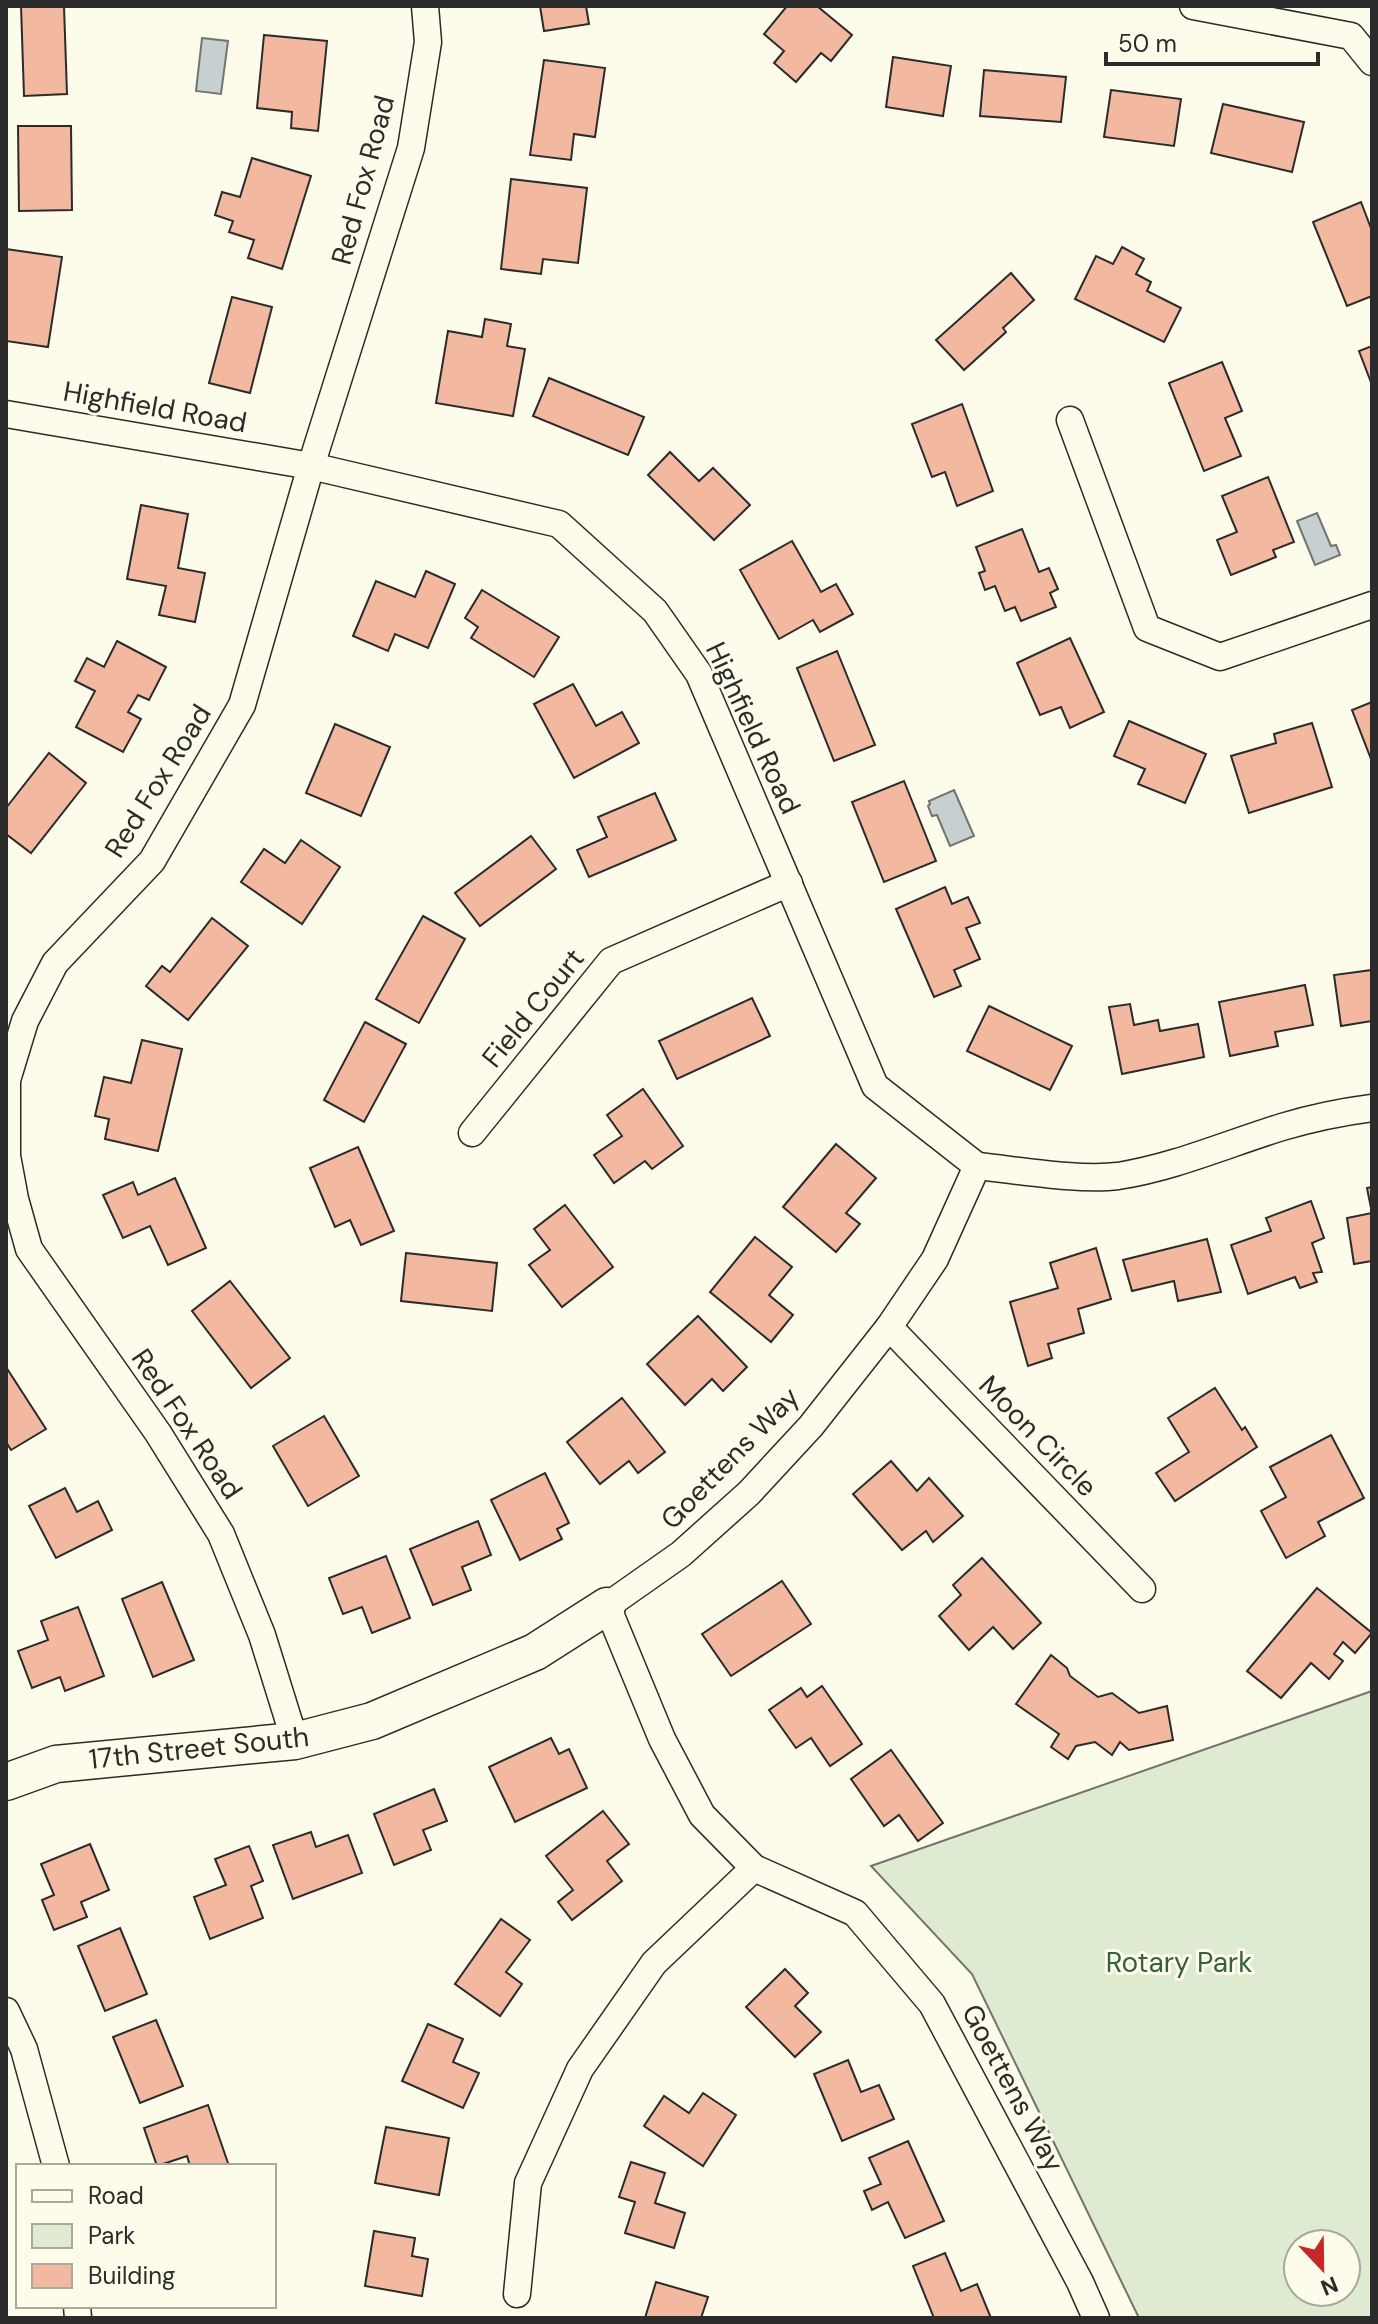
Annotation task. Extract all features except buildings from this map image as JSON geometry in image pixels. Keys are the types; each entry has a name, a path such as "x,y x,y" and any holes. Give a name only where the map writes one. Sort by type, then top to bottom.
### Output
{"street":[{"name":"Red Fox Road","path":"295,1741 262,1635 221,1534 158,1433 29,1249 7,1156 7,1080 25,1021 55,963 152,861 242,705 311,466 411,148 428,42 425,6"},
{"path":"1193,6 1351,36 1372,62"},
{"name":"Highfield Road","path":"6,414 311,466 559,524 655,611 699,674 875,1086 977,1166"},
{"path":"1070,420 1147,628 1220,657 1372,605"},
{"name":"Field Court","path":"472,1133 611,961 789,883"},
{"path":"977,1166 1114,1176 1162,1167 1295,1123 1372,1108"},
{"name":"Goettens Way","path":"977,1166 935,1259 889,1327 811,1426 749,1493 681,1554 607,1606 662,1739 702,1815 754,1868 855,1913 932,2004 1080,2282 1096,2318"},
{"name":"Moon Circle","path":"889,1327 1142,1589"},
{"name":"17th Street South","path":"6,1782 56,1764 295,1741 372,1721 535,1652 607,1606"},
{"path":"517,2294 528,2183 580,2069 654,1963 754,1868"},
{"path":"6,2011 24,2049 55,2164"}],"green space":[{"name":"Rotary Park","path":"1372,1691 1372,2318 1139,2318 972,1974 871,1866"}],"shaded area":[{"path":"202,38 228,41 221,94 196,91"},
{"path":"1317,513 1331,546 1336,545 1340,555 1315,565 1297,521"},
{"path":"954,790 974,836 950,846 937,815 932,816 928,806 929,801"}]}
